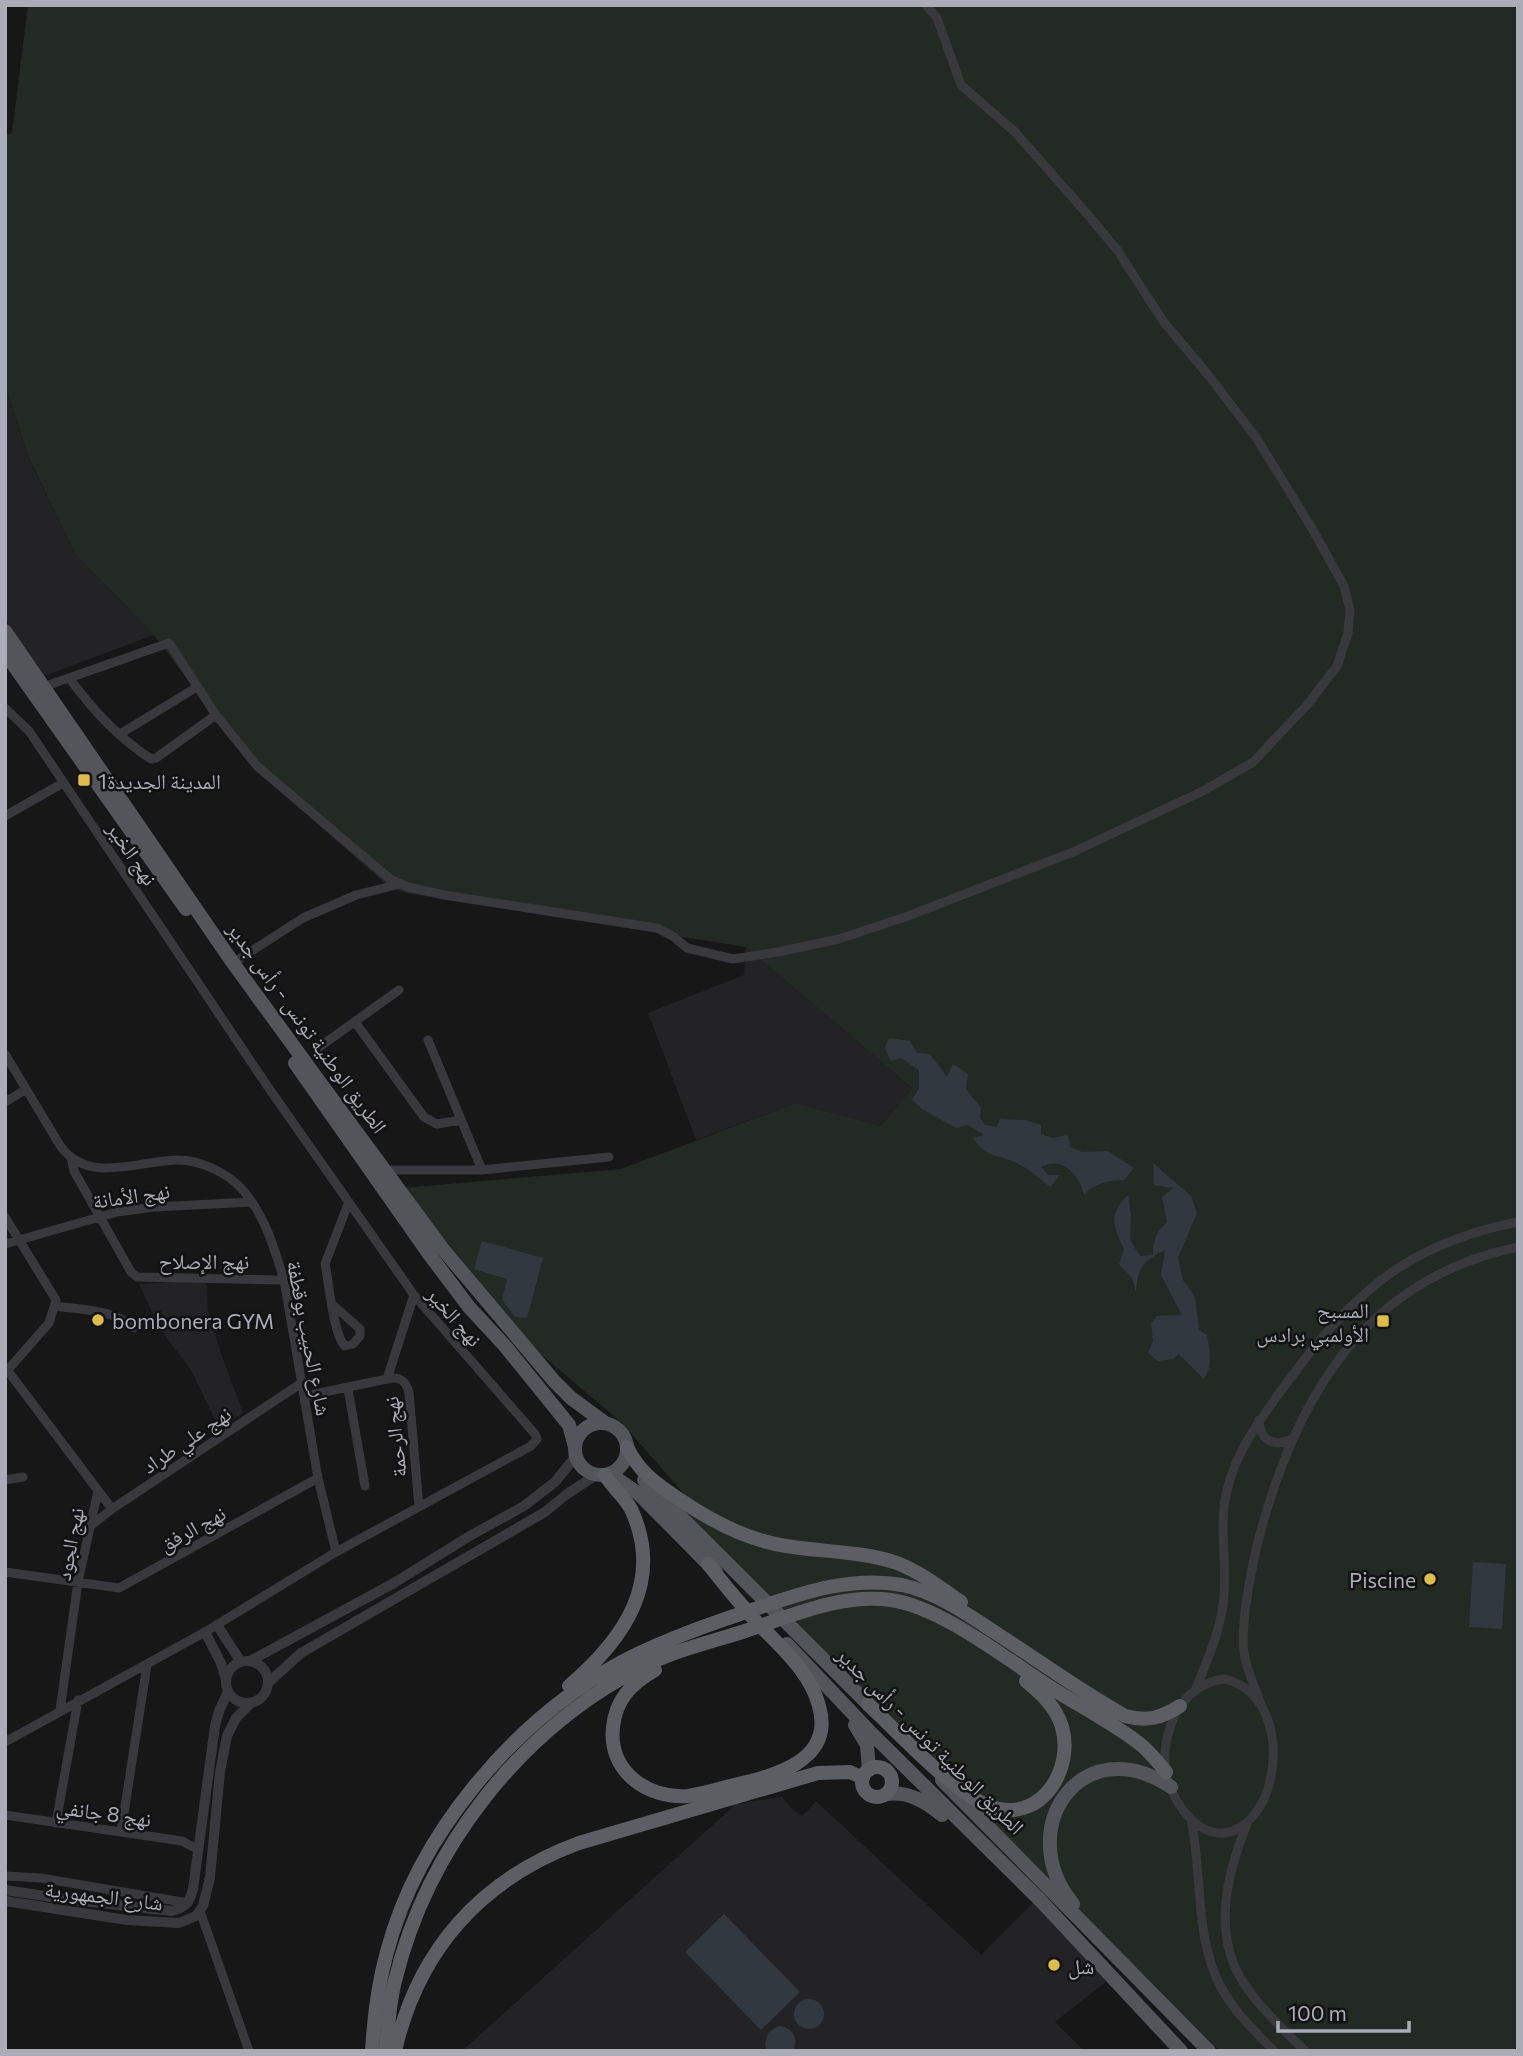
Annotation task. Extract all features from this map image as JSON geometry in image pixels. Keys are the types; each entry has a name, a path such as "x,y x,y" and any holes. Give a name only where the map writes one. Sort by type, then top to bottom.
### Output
{"highway":[{"path":"627,1451 635,1464 659,1485 722,1525 777,1545 897,1563 921,1574 1023,1650"},
{"path":"372,2051 376,2000 387,1951 409,1893 438,1838 480,1779 612,1644 630,1617 637,1599 643,1561 639,1533 626,1501 604,1474"},
{"path":"706,1643 642,1677 629,1688 618,1705 613,1725 614,1747 622,1767 645,1789 688,1796 763,1779 793,1767 811,1751 819,1735 821,1709 813,1689 787,1654 708,1564"},
{"path":"523,1734 573,1692 620,1663 671,1639 796,1595 860,1583 887,1583 915,1588 955,1607 1125,1716 1154,1719 1180,1706"},
{"path":"386,2051 394,1983 411,1929 440,1865 485,1796 522,1756 591,1698 645,1665 706,1643 842,1600 865,1598 904,1602 952,1623 1138,1742 1166,1772"},
{"path":"811,1609 874,1605 903,1609 934,1621 1002,1664 1038,1691 1053,1708 1066,1746 1062,1769 1052,1788 1038,1802 1018,1809 987,1806 961,1791 867,1704"},
{"path":"395,2051 416,1986 440,1945 478,1904 519,1871 554,1853 591,1839 793,1779 833,1772 866,1774 880,1768 889,1774 892,1784 887,1794 878,1797 869,1794 863,1787 866,1774"}],"main road":[{"name":"الطريق الوطنية تونس - رأس جدير","path":"5,631 233,963 442,1248 554,1381 570,1398 605,1423"},
{"name":"الطريق الوطنية تونس - رأس جدير","path":"5,653 429,1254 469,1307 505,1346 569,1425 575,1452"},
{"path":"605,1423 621,1431 627,1451 620,1467 604,1474 582,1466 575,1452 582,1430 593,1424 605,1423"},
{"name":"الطريق الوطنية تونس - رأس جدير","path":"627,1451 632,1468 1209,2051"},
{"name":"الطريق الوطنية تونس - رأس جدير","path":"604,1474 639,1494 817,1674 847,1708 1003,1862 1181,2051"},
{"path":"847,1708 867,1745 870,1756 866,1774"},
{"path":"1118,1959 1071,1902 1056,1876 1049,1856 1053,1821 1071,1789 1101,1770 1129,1768 1153,1775 1171,1787"},
{"path":"887,1794 898,1792 922,1800 982,1851 1003,1862"}],"street":[{"path":"43,687 169,643 216,715 257,766 384,875 400,884 444,895 657,928 687,948 733,959 839,939 908,916 1073,852 1203,791 1253,762 1307,705 1336,666 1348,632 1350,610 1344,586 1310,524 1257,439 1163,321 1118,251 1015,132 961,85 937,18 926,5"},
{"path":"70,679 83,697 120,734 154,759 216,715"},
{"path":"120,734 197,687"},
{"name":"نهج الخير","path":"5,708 29,731 348,1204 414,1295 537,1439 531,1446 335,1552 205,1632 5,1742"},
{"path":"5,816 63,783"},
{"path":"233,963 303,918 356,895 400,884"},
{"path":"318,1048 399,990"},
{"path":"355,1022 424,1118 437,1124 461,1120"},
{"path":"428,1040 482,1170"},
{"path":"5,1055 61,1147 71,1157"},
{"path":"5,1102 25,1090"},
{"name":"شارع الحبيب بوقطفة","path":"71,1157 94,1166 116,1169 170,1161 191,1161 231,1179 252,1202 269,1235 284,1280 318,1478 335,1552"},
{"name":"نهج الإصلاح","path":"71,1157 74,1171 131,1272 137,1277 284,1280"},
{"path":"386,1170 482,1170 609,1157"},
{"name":"نهج الأمانة","path":"5,1244 99,1215 141,1208 252,1202"},
{"path":"332,1305 326,1260 348,1204"},
{"path":"5,1217 53,1294 55,1306 48,1323 7,1372"},
{"path":"1195,1691 1221,1617 1226,1558 1224,1515 1228,1485 1238,1455 1259,1420 1321,1336 1374,1285 1404,1264 1449,1240 1471,1232 1518,1222"},
{"path":"1191,1821 1205,1830 1226,1834 1248,1822 1267,1793 1274,1766 1271,1732 1244,1652 1245,1621 1256,1548 1290,1440 1315,1394 1344,1351 1390,1306 1417,1287 1455,1267 1498,1251 1518,1247"},
{"path":"305,1396 387,1379 414,1295"},
{"path":"55,1306 112,1314 134,1328"},
{"name":"نهج الجود","path":"7,1372 98,1491 78,1582 60,1710"},
{"name":"نهج الرحمة","path":"387,1379 395,1377 402,1380 409,1393 419,1507"},
{"name":"نهج علي طراد","path":"89,1527 303,1382"},
{"path":"348,1388 365,1486"},
{"path":"1259,1420 1261,1433 1266,1440 1274,1444 1290,1440"},
{"path":"226,1679 231,1668 394,1583 524,1506 555,1482 575,1452"},
{"path":"249,2051 200,1910 210,1877 223,1752 230,1727 251,1703 265,1694 268,1683 302,1653 522,1527 579,1485 604,1474"},
{"path":"5,1480 23,1477"},
{"name":"نهج الرفق","path":"5,1572 122,1587 318,1478"},
{"path":"98,1491 112,1510"},
{"path":"216,1625 245,1662 263,1669 268,1683"},
{"path":"205,1632 221,1663 228,1692 235,1700 251,1703"},
{"path":"121,1832 147,1665"},
{"path":"1262,1707 1240,1683 1225,1679 1211,1681 1195,1691 1180,1706 1170,1726 1166,1772 1171,1787 1191,1821 1196,1844 1205,1941 1213,1970 1233,2006 1275,2051"},
{"path":"5,1889 172,1911 188,1903 193,1889 215,1726 228,1692"},
{"path":"56,1823 78,1700"},
{"name":"نهج 8 جانفي","path":"5,1815 182,1841 197,1849"},
{"path":"1248,1822 1234,1855 1227,1885 1226,1923 1229,1943 1242,1980 1305,2051"},
{"path":"5,1876 41,1878 188,1903"},
{"name":"شارع الجمهورية","path":"5,1902 127,1920 179,1923 190,1920 200,1910"}],"shaded area":[{"path":"28,5 1518,5 1518,2051 1220,2051 676,1505 685,1495 621,1422 537,1351 402,1188 621,1169 796,1103 881,1126 912,1088 746,947 406,893 387,885 256,770 154,635 75,554 28,456 5,384 5,135 12,133"},
{"path":"5,384 28,457 75,554 154,635 41,677 5,618"},
{"path":"746,947 912,1088 881,1126 796,1103 696,1140 648,1013 744,975"},
{"path":"889,1038 910,1041 917,1053 930,1054 947,1077 953,1064 968,1074 966,1089 981,1108 980,1118 985,1125 997,1127 1000,1119 1025,1120 1041,1125 1041,1134 1052,1138 1068,1135 1070,1147 1082,1152 1108,1151 1134,1168 1124,1180 1102,1183 1084,1195 1079,1181 1069,1169 1063,1165 1049,1164 1041,1167 1048,1175 1060,1175 1050,1187 1021,1165 983,1150 973,1138 984,1135 968,1125 956,1128 922,1109 912,1100 919,1088 919,1070 901,1058 891,1061 885,1048"},
{"path":"1153,1163 1191,1196 1197,1213 1178,1258 1183,1280 1195,1297 1199,1330 1207,1335 1210,1363 1204,1379 1179,1354 1173,1359 1158,1361 1148,1353 1153,1341 1151,1323 1157,1316 1182,1315 1161,1275 1165,1250 1143,1266 1138,1276 1136,1292 1132,1278 1119,1264 1124,1249 1114,1221 1117,1208 1128,1195 1130,1240 1140,1256 1153,1255 1156,1237 1167,1222 1162,1197 1173,1188 1154,1185"},
{"path":"482,1241 543,1258 527,1318 515,1317 502,1300 507,1279 474,1269"},
{"path":"206,1280 208,1310 243,1413 219,1428 191,1370 160,1329 139,1284"},
{"path":"1473,1562 1506,1564 1502,1629 1469,1627"},
{"path":"782,1797 802,1816 816,1801 981,1955 1036,1900 1112,1977 1055,2022 1084,2051 462,2051 736,1804"},
{"path":"724,1914 800,1992 761,2030 685,1952"},
{"path":"809,1999 820,2003 824,2014 820,2025 809,2029 798,2025 794,2014 798,2003"},
{"path":"778,2026 787,2028 795,2037 793,2051 767,2050 765,2045 768,2033"}],"place":[{"name":"المدينة الجديدة1","path":"84,780"},
{"name":"bombonera GYM","path":"98,1320"},
{"name":"المسبح الأولمبي برادس","path":"1383,1321"},
{"name":"Piscine","path":"1430,1579"},
{"name":"شل","path":"1054,1965"}]}
